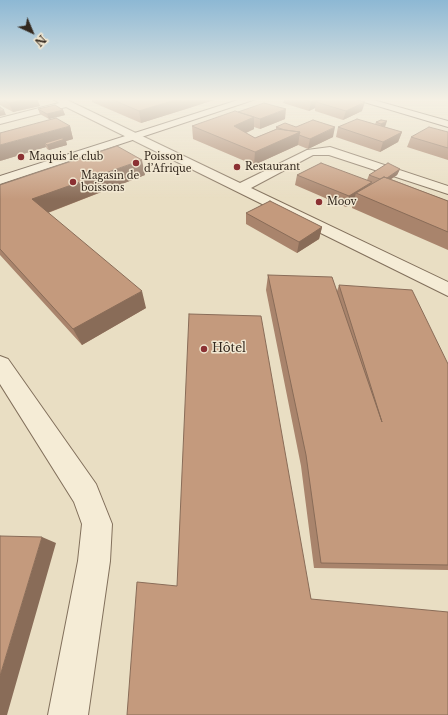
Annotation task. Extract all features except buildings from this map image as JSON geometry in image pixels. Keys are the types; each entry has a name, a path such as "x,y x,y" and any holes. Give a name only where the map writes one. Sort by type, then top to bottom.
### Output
{"street":[{"path":"125,132 448,290"},
{"path":"0,180 148,132"},
{"path":"240,189 312,152 330,151 448,190"},
{"path":"0,365 86,494 97,524 94,561 68,715"}],"place":[{"name":"Maquis le club","path":"21,157"},
{"name":"Poisson d’Afrique","path":"136,163"},
{"name":"Restaurant","path":"237,167"},
{"name":"Magasin de boissons","path":"73,182"},
{"name":"Moov","path":"319,202"},
{"name":"Hôtel","path":"204,349"}]}
